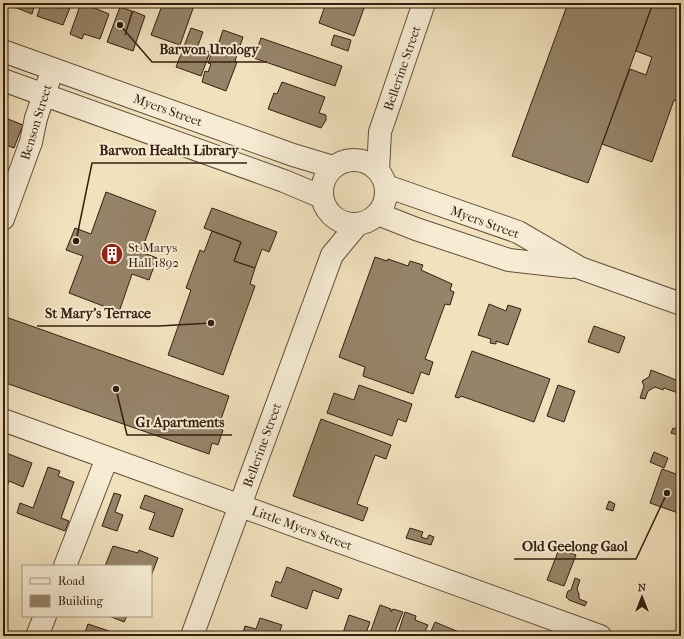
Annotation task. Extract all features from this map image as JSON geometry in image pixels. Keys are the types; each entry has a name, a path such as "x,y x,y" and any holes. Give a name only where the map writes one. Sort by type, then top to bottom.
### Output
{"street":[{"name":"Bellerine Street","path":"382,178 380,132 424,3"},
{"name":"Myers Street","path":"3,51 294,155 333,167"},
{"name":"Benson Street","path":"3,219 31,142 36,118 53,69"},
{"path":"3,80 284,181 325,204 336,219 346,223 357,225 372,219 378,214 384,206 386,196 382,178 371,164 355,160 347,160 333,167 324,181 325,204"},
{"name":"Bellerine Street","path":"355,160 380,132"},
{"name":"Myers Street","path":"382,178 518,232 580,268 681,304"},
{"name":"Bellerine Street","path":"325,204 332,255"},
{"name":"Myers Street","path":"378,214 416,229 509,260 580,268"},
{"name":"Bellerine Street","path":"192,636 332,255 357,225"},
{"name":"Little Myers Street","path":"3,420 600,636"},
{"path":"65,565 107,458"},
{"path":"37,636 45,617"}],"building":[{"path":"4,3 35,3 32,14"},
{"path":"42,3 72,3 63,25 37,16"},
{"path":"81,3 94,3 92,7 109,14 100,39 84,34 82,39 70,34"},
{"path":"163,3 195,3 180,45 151,35"},
{"path":"326,3 351,3 364,8 354,36 319,23"},
{"path":"568,3 653,3 588,183 512,156"},
{"path":"653,3 681,3 681,100 680,102 674,100 652,162 602,144 630,69 646,75 652,57 636,51"},
{"path":"120,7 132,11 125,35 133,11 145,16 133,51 107,42"},
{"path":"191,28 203,32 197,48 210,52 201,76 176,67"},
{"path":"223,30 243,37 235,61 237,62 226,91 202,82 205,71 208,72 211,64 208,63 215,43 218,45"},
{"path":"334,35 351,40 348,51 331,45"},
{"path":"261,38 342,66 335,86 254,58"},
{"path":"282,82 325,97 319,113 326,115 326,120 321,128 268,109 274,93 277,94"},
{"path":"3,117 23,125 14,148 3,144"},
{"name":"St Marys Hall 1892","path":"106,192 156,211 141,252 157,258 149,280 132,274 119,312 69,293 83,256 66,250 75,228 91,234"},
{"path":"212,208 277,232 269,252 262,249 255,268 234,261 241,242 204,228"},
{"path":"212,231 241,242 234,261 255,268 250,284 255,286 223,375 168,355 191,290 186,288 200,250 204,252"},
{"path":"375,257 387,261 388,259 408,266 410,261 423,265 421,270 452,284 450,290 454,292 450,305 445,304 425,359 433,362 429,375 421,372 413,394 363,376 365,367 339,357"},
{"path":"489,304 506,311 508,305 521,309 508,345 496,341 496,344 490,343 491,339 478,335"},
{"path":"3,316 229,396 218,428 223,430 218,445 212,443 209,454 3,382"},
{"path":"594,326 625,337 619,353 588,342"},
{"path":"472,351 550,379 534,422 461,396 459,398 455,397"},
{"path":"651,370 681,382 681,394 664,388 663,390 655,387 648,391 645,399 640,398 644,386 642,381 649,377"},
{"path":"359,385 412,404 406,422 398,419 392,436 327,413 334,393 354,400"},
{"path":"558,385 575,391 564,422 547,416"},
{"path":"321,419 391,445 386,459 375,455 357,504 368,508 363,521 293,496"},
{"path":"673,428 680,430 678,435 671,433"},
{"path":"654,452 668,458 664,468 650,462"},
{"path":"6,453 32,463 23,487 9,481 5,492 3,492 3,462"},
{"path":"681,460 681,514 650,503 662,469 676,474"},
{"path":"48,467 60,471 58,476 74,482 61,518 69,521 65,531 17,513 20,503 33,508"},
{"path":"114,493 121,495 115,512 123,515 117,531 102,526"},
{"path":"145,495 183,509 173,537 149,529 155,513 140,508"},
{"path":"609,501 615,504 613,511 606,509"},
{"path":"410,528 423,532 421,537 427,539 429,535 434,537 431,545 406,538"},
{"path":"113,546 138,553 139,550 158,558 152,573 152,565 105,565"},
{"path":"559,549 576,555 564,586 547,580"},
{"path":"287,567 342,589 338,599 313,590 307,609 271,596 276,581 281,583"},
{"path":"575,578 580,580 577,589 579,599 587,602 585,606 569,600 566,597 568,591 571,590"},
{"path":"380,605 391,609 391,612 393,609 403,612 393,636 369,636"},
{"path":"405,612 416,616 415,620 428,625 423,636 397,636"},
{"path":"349,615 370,622 365,636 342,636"},
{"path":"112,617 126,617 124,622"},
{"path":"260,618 282,625 278,636 242,636 245,626 256,629"},
{"path":"435,622 459,632 458,636 429,636"},
{"path":"88,624 124,636 84,636"}],"place":[{"name":"Barwon Urology","path":"120,25"},
{"name":"Barwon Health Library","path":"76,241"},
{"name":"St Marys Hall 1892","path":"112,254"},
{"name":"St Mary's Terrace","path":"211,323"},
{"name":"G1 Apartments","path":"116,389"},
{"name":"Old Geelong Gaol","path":"667,493"}]}
